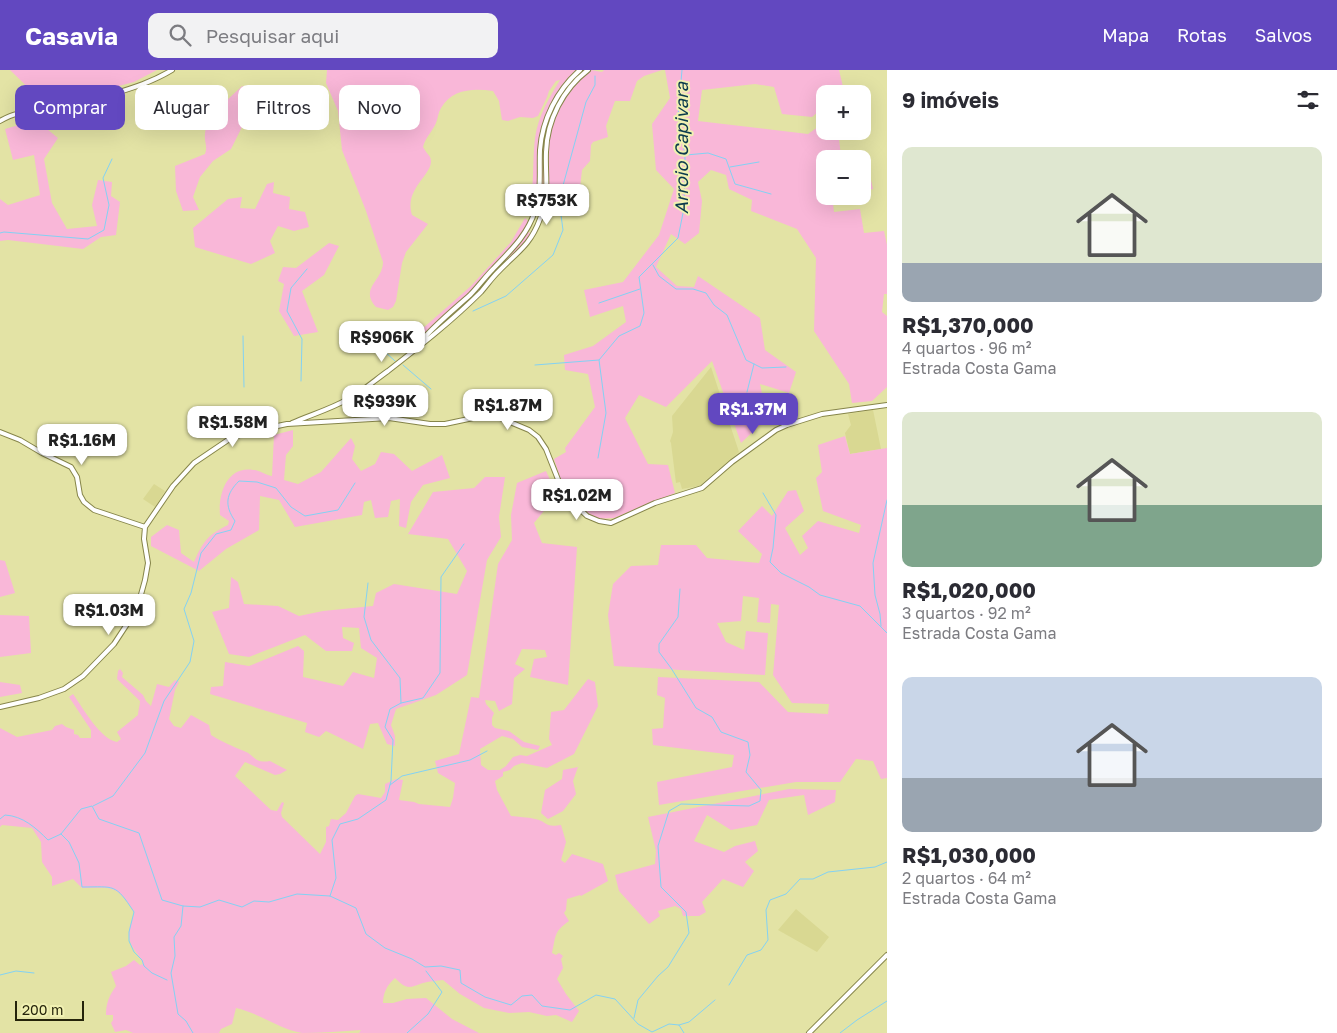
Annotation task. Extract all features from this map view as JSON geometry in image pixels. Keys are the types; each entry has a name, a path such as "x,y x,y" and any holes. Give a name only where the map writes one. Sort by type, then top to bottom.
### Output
{"main road":[{"path":"0,122 11,115 22,112 45,112 71,107 150,82 172,70"},
{"path":"408,355 512,251 528,228 539,197 541,145 546,120 552,105 562,89 580,70"},
{"path":"0,707 39,698 64,689 83,676 122,635 138,609 145,580 148,563 144,540 145,527 173,486 194,463 236,436 287,424 348,400 432,337 482,291 499,270 522,250 535,230 546,200 546,150 550,126 563,97 588,70"},
{"path":"539,197 543,196 546,200"},
{"path":"528,228 530,231 535,230"},
{"path":"287,424 389,418 430,424 445,424 488,416 506,420 529,430 541,440 561,487 576,508 594,520 611,523 655,504 702,488 732,462 776,430 787,425 822,414 887,404"},
{"path":"308,416 308,423"},
{"path":"0,432 20,440 42,454 71,467 77,477 80,495 87,506 145,527"},
{"path":"809,1033 887,955"}],"shaded area":[{"path":"10,70 157,70 134,82 123,85 25,85"},
{"path":"327,70 578,70 571,77 544,124 539,180 535,206 532,209 529,208 536,130 544,107 560,80 556,81 549,91 538,116 533,118 520,117 508,121 502,120 499,101 493,91 464,91 457,93 446,102 440,110 437,121 424,144 423,147 430,157 431,163 412,196 410,205 412,215 428,224 406,252 402,263 396,301 393,307 388,310 376,307 371,300 371,289 380,274 383,262 366,211 342,150 340,130 420,130 420,85 339,85 339,121 338,111 329,90 329,85 326,83"},
{"path":"582,70 587,70 570,86 548,129 545,194 541,193 542,142 546,126 559,97"},
{"path":"591,70 602,72 604,70 662,70 644,76 637,81 630,101 615,101 606,126 608,137 593,142 591,145 590,161 582,170 580,188 576,191 575,200 572,204 547,209 547,147 553,122 572,88"},
{"path":"665,70 839,70 843,85 816,85 816,114 812,117 782,114 774,87 755,84 702,90 698,121 808,134 816,128 816,140 839,140 840,150 816,150 816,205 833,205 834,212 860,209 864,233 884,231 887,245 887,294 884,294 882,312 887,316 887,387 872,401 852,403 849,384 814,331 816,258 797,229 751,211 752,200 729,189 726,175 711,170 698,182 702,201 699,233 685,244 671,234 656,267 677,286 694,287 698,276 760,318 765,350 796,372 789,393 760,384 767,418 741,443 712,361 666,407 639,395 625,418 648,464 668,465 675,493 614,518 596,519 578,505 563,486 554,459 566,452 565,448 595,407 588,374 565,370 564,355 593,346 626,322 623,306 590,317 584,290 623,282 659,235 674,189 656,170 652,124 670,98"},
{"path":"238,90 238,130 240,130 231,149 213,161 200,177 193,197 199,210 183,211 176,191 175,166 205,154 206,130 228,130 228,100"},
{"path":"15,126 15,130 48,130 58,138 44,159 52,203 67,229 97,226 92,205 98,180 112,182 111,196 120,202 116,235 101,237 83,249 8,240 0,241 0,199 8,205 40,195 34,155 13,160 5,129"},
{"path":"274,182 273,193 290,197 289,209 305,212 309,227 294,231 278,226 270,241 275,253 251,264 195,247 193,228 228,199 242,197 240,208 255,209 267,184"},
{"path":"525,218 529,222 505,257 443,316 414,347 413,337 471,286 511,242"},
{"path":"528,232 532,234 527,241 473,298 429,335 513,251"},
{"path":"329,243 339,246 324,275 302,291 318,332 294,336 279,311 284,284 278,281 283,267 296,268"},
{"path":"711,367 739,452 699,486 682,489 680,482 676,483 670,441 673,432 672,416"},
{"path":"873,410 881,449 850,454 845,433 851,425 848,414"},
{"path":"293,430 293,446 286,455 284,480 298,484 321,472 351,438 355,446 352,459 361,471 375,464 381,452 394,454 412,471 442,455 450,478 423,485 411,502 406,528 399,526 400,499 391,501 388,517 375,518 371,500 364,502 362,515 295,527 279,500 260,496 259,530 226,549 199,571 151,546 151,537 167,525 179,530 181,553 194,562 200,549 210,536 228,525 229,521 220,515 221,499 226,483 237,472 244,470 255,470 272,476 274,435"},
{"path":"845,436 850,454 887,448 887,778 881,779 873,761 856,759 840,782 796,782 659,805 657,782 732,767 734,755 653,745 652,729 663,728 665,698 657,695 658,677 759,682 788,712 828,714 829,704 792,703 773,675 779,605 771,604 770,623 757,622 759,598 743,596 741,621 717,623 726,642 744,650 746,631 768,633 765,675 614,666 608,615 613,584 631,566 658,565 661,545 696,545 707,558 759,563 762,554 738,531 762,506 772,516 788,491 796,490 804,511 785,528 800,555 808,548 802,536 818,521 859,533 861,525 823,511 816,478 822,472 818,445"},
{"path":"546,471 557,495 534,523 542,543 577,547 568,685 530,677 534,659 547,657 545,650 522,649 515,664 525,669 514,678 512,704 499,711 495,701 485,700 494,713 492,725 495,728 509,731 524,742 540,746 538,750 522,747 513,739 502,736 480,749 481,765 488,770 500,770 513,757 527,756 552,745 549,739 551,712 564,710 588,679 595,682 598,706 574,754 547,768 522,763 503,772 503,776 495,781 497,790 511,816 539,820 551,826 561,825 566,842 561,860 565,863 572,854 603,864 608,881 581,896 567,899 564,913 569,921 560,928 552,953 556,955 559,953 563,956 561,959 563,968 557,979 579,1011 572,1022 556,1015 547,1016 529,1012 509,1013 484,1008 460,994 443,980 408,987 402,985 395,978 386,989 383,1003 426,998 452,1019 479,1033 359,1033 361,1030 302,1033 236,1008 232,1024 221,1029 219,1033 133,1033 126,1030 115,1032 111,1023 113,1015 106,1015 108,1000 116,986 111,972 126,966 134,960 140,965 143,964 129,937 129,929 134,912 123,896 113,889 82,888 73,879 52,886 52,877 42,862 41,842 32,828 2,825 0,827 0,728 17,737 52,730 55,726 62,724 74,730 74,734 80,738 91,738 91,730 69,697 73,694 98,729 111,740 117,742 121,739 117,732 138,715 140,701 117,679 120,669 123,673 122,677 143,695 151,706 157,684 169,687 175,680 179,682 175,690 169,719 174,726 181,728 191,715 209,725 211,735 258,760 270,761 287,770 275,775 245,762 235,776 271,810 277,811 282,802 284,803 281,813 282,817 320,854 326,842 326,827 329,826 331,819 338,820 346,813 358,794 381,798 385,792 385,784 396,779 403,780 399,800 450,807 455,783 438,773 435,761 459,754 471,697 479,698 498,564 512,540 511,515 517,483"},
{"path":"485,477 505,477 499,517 501,537 487,560 467,675 436,695 396,709 391,725 395,736 395,746 387,744 378,723 370,724 363,749 326,731 319,737 305,732 307,723 210,694 211,687 223,686 225,662 249,666 298,646 304,651 303,677 343,686 353,672 374,678 377,658 361,648 359,628 342,627 343,638 354,643 352,651 326,651 305,635 249,657 229,654 212,612 229,608 231,577 238,582 244,604 278,606 299,616 323,611 373,606 376,593 394,584 457,594 467,571 448,539 408,534 433,492 474,488"},
{"path":"154,484 165,491 155,507 143,499"},
{"path":"0,560 5,561 15,593 0,597"},
{"path":"0,615 29,616 31,653 0,657"},
{"path":"0,682 20,685 22,693 0,697"},
{"path":"578,767 573,781 576,794 563,811 548,819 541,813 545,790 562,779 563,770"},
{"path":"789,789 836,790 835,802 808,815 804,795 769,800 757,825 731,830 707,815 694,841 724,852 735,846 755,841 758,851 745,862 754,871 743,887 723,879 702,902 706,912 699,916 683,916 681,909 675,906 658,911 660,916 649,924 619,891 615,875 655,864 656,851 648,817"},
{"path":"796,909 829,937 817,952 778,930"}],"waterway":[{"name":"Arroio Capivara","path":"598,458 606,413 599,360 619,336 640,326 644,313 639,277 678,238 684,208 685,155 678,116 682,70"},
{"path":"473,311 506,296 553,255 563,230 559,200 586,102 595,85 595,76"},
{"path":"686,155 708,153 726,159 735,184 771,194"},
{"path":"0,233 88,239 104,230 109,205 103,178 112,159"},
{"path":"730,167 759,162"},
{"path":"653,265 659,276 676,289 693,289 706,293 714,305 727,315 746,360 762,368 786,367"},
{"path":"301,381 302,339 287,311 291,288 307,269"},
{"path":"599,303 640,289"},
{"path":"243,336 244,387"},
{"path":"374,342 395,361"},
{"path":"535,365 599,360"},
{"path":"747,392 754,364"},
{"path":"403,365 431,389"},
{"path":"93,806 113,796 145,753 164,701 190,662 194,641 184,609 191,593 201,553 216,534 231,530 235,521 228,505 231,490 239,481 257,482 276,488 291,507 305,516 338,510 355,483"},
{"path":"763,493 776,515 770,562 781,573 809,587 820,595 860,606 887,633"},
{"path":"881,626 875,595 873,563 887,500"},
{"path":"330,896 336,878 332,840 340,824 358,819 386,800 391,781 393,740 385,727 390,709 401,703 423,698 440,673 441,577 464,544"},
{"path":"368,583 364,617 371,640 400,678 401,703"},
{"path":"634,1018 638,1000 668,967 689,933 686,912 661,887 658,846 669,811 681,804 749,806 760,801 761,790 746,772 750,755 748,742 721,732 712,717 696,708 659,652 659,644 678,617 680,589"},
{"path":"390,785 402,776 470,760 487,751"},
{"path":"0,819 5,815 23,820 48,840 61,834 81,809 92,806 99,819 139,833 162,900 183,906 200,907 219,900 242,907 254,901 269,902 297,894 330,896 356,908 366,934 385,948 412,959 425,967 441,966 460,970 461,983 485,997 511,1005 522,996 532,995 542,1006 570,1010 596,995 615,999 638,1024 652,1032 669,1024 679,1025 684,1033"},
{"path":"61,834 69,842 79,863 82,887 108,887 118,891 134,912 129,932 129,941 134,952 142,960 144,966 152,973 167,980"},
{"path":"729,985 747,955 761,950 768,940 766,910 770,900 786,894 800,879 813,879 828,872 875,867 887,862"},
{"path":"183,906 181,926 174,937 175,956 171,973 178,1014 186,1021 193,1033"},
{"path":"0,975 16,971 34,973"},
{"path":"407,1033 428,1014 442,992 426,971"},
{"path":"679,1025 689,1022 715,1000"},
{"path":"840,1033 887,1001"}]}
